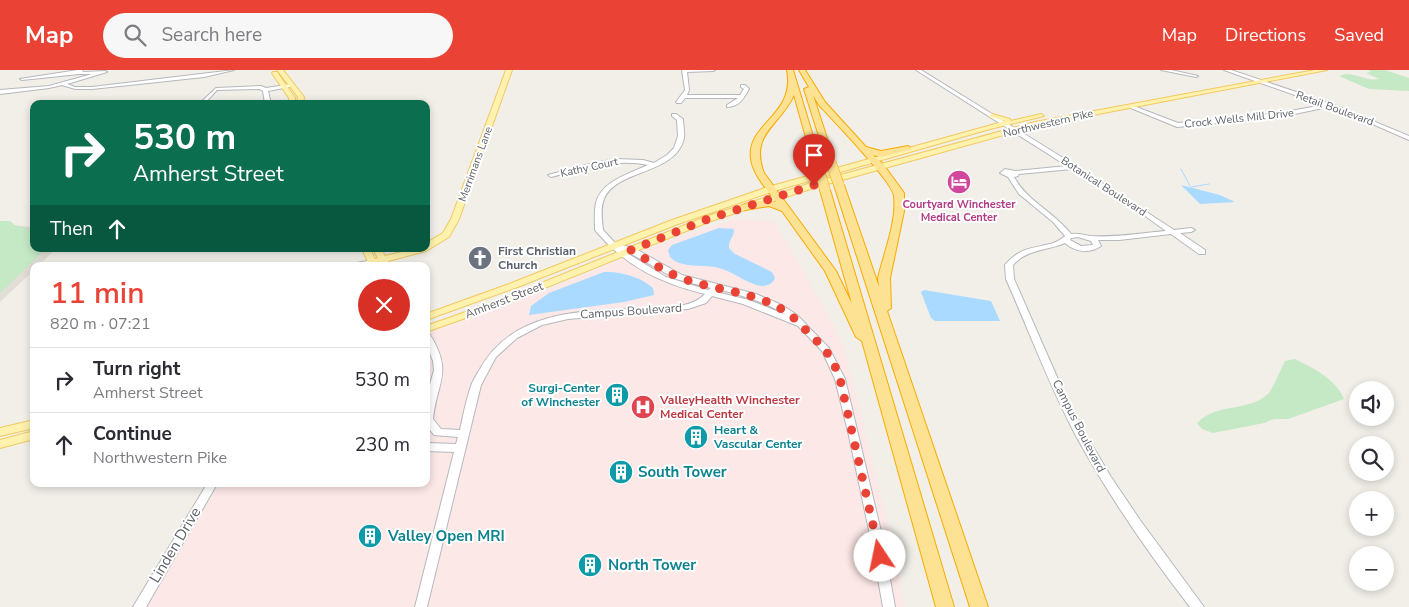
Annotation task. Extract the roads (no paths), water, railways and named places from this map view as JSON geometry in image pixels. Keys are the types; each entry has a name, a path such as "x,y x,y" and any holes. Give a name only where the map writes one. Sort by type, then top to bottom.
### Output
{"highway":[{"path":"791,70 945,607"},
{"path":"791,70 792,86 789,99 760,136 754,151 757,166 839,286 881,384"},
{"path":"802,70 822,103 895,186 900,204 883,289 885,309 895,351"},
{"path":"802,70 831,163 979,607"},
{"path":"860,146 870,152 881,154 908,149"},
{"path":"745,207 770,203 787,210"}],"main road":[{"path":"273,70 292,100"},
{"path":"280,70 301,97 301,100"},
{"name":"Merrimans Lane","path":"430,245 446,235 455,219 509,70"},
{"name":"Northwestern Pike","path":"774,193 876,163 1014,130 1129,103 1295,70"},
{"name":"Northwestern Pike","path":"876,163 908,149 1019,120 1324,70"},
{"path":"992,116 1003,120 1019,120"},
{"name":"Amherst Street","path":"430,316 745,207 774,193"},
{"name":"Amherst Street","path":"430,327 502,302 623,250 774,193"},
{"name":"Merrimans Lane","path":"388,262 414,252"},
{"path":"0,432 30,425"},
{"path":"0,444 30,436"}],"street":[{"path":"0,92 63,84 113,70"},
{"path":"63,84 75,88 92,88 204,76 232,70"},
{"path":"679,102 684,96 687,86 684,71 713,70"},
{"name":"Botanical Boulevard","path":"918,70 1074,167 1202,252"},
{"path":"1163,70 1196,73 1201,79"},
{"name":"Retail Boulevard","path":"1226,70 1330,105 1409,138"},
{"path":"22,79 80,71 91,75"},
{"path":"205,100 216,89 261,87 265,90 292,85"},
{"path":"729,106 735,104 742,97 747,89 744,86"},
{"path":"265,90 267,100"},
{"path":"684,96 742,97"},
{"name":"Crock Wells Mill Drive","path":"1129,103 1177,125 1280,115 1330,105"},
{"path":"656,165 664,160 680,142 680,119 674,114"},
{"name":"Kathy Court","path":"551,174 622,160 636,160 656,165"},
{"name":"Campus Boulevard","path":"656,165 618,181 602,196 599,230 623,250 663,278 714,290 800,324 826,350 840,379 878,540 889,607"},
{"path":"1074,167 1013,175 1015,184 1033,203 1058,223 1079,235"},
{"path":"1058,223 1075,247"},
{"name":"Campus Boulevard","path":"1191,230 1119,238 1090,238 1079,235 1024,252 1015,258 1009,268 1010,279 1080,433 1108,482 1146,541 1198,607"},
{"name":"Campus Boulevard","path":"1090,238 1098,244"},
{"name":"Campus Boulevard","path":"1044,247 1090,249 1098,244 1119,238"},
{"name":"Campus Boulevard","path":"421,607 463,434 481,372 497,350 522,332 554,319 583,313 688,307 700,303 714,290"},
{"path":"430,342 438,357 440,369 430,412"},
{"path":"430,422 438,432 463,434"},
{"path":"430,447 460,448"},
{"name":"Linden Drive","path":"139,607 210,487"}],"water":[{"path":"1181,185 1220,195 1235,202 1200,204"},
{"path":"719,228 734,229 729,248 735,254 772,272 775,278 772,283 764,286 758,285 724,270 713,267 686,265 670,257 668,250 672,245"},
{"path":"604,272 623,274 636,278 653,288 654,295 624,302 529,315 531,306 549,293"},
{"path":"924,290 991,301 1000,321 935,321 931,318 921,292"}],"waterway":[{"path":"1181,169 1190,186"},
{"path":"1191,187 1209,184"}],"place":[{"name":"Courtyard Winchester Medical Center","path":"959,182"},
{"name":"First Christian Church","path":"480,258"},
{"name":"Surgi-Center of Winchester","path":"617,395"},
{"name":"ValleyHealth Winchester Medical Center","path":"643,407"},
{"name":"Heart & Vascular Center","path":"696,437"},
{"name":"South Tower","path":"621,472"},
{"name":"Valley Open MRI","path":"370,536"},
{"name":"North Tower","path":"590,565"}]}
